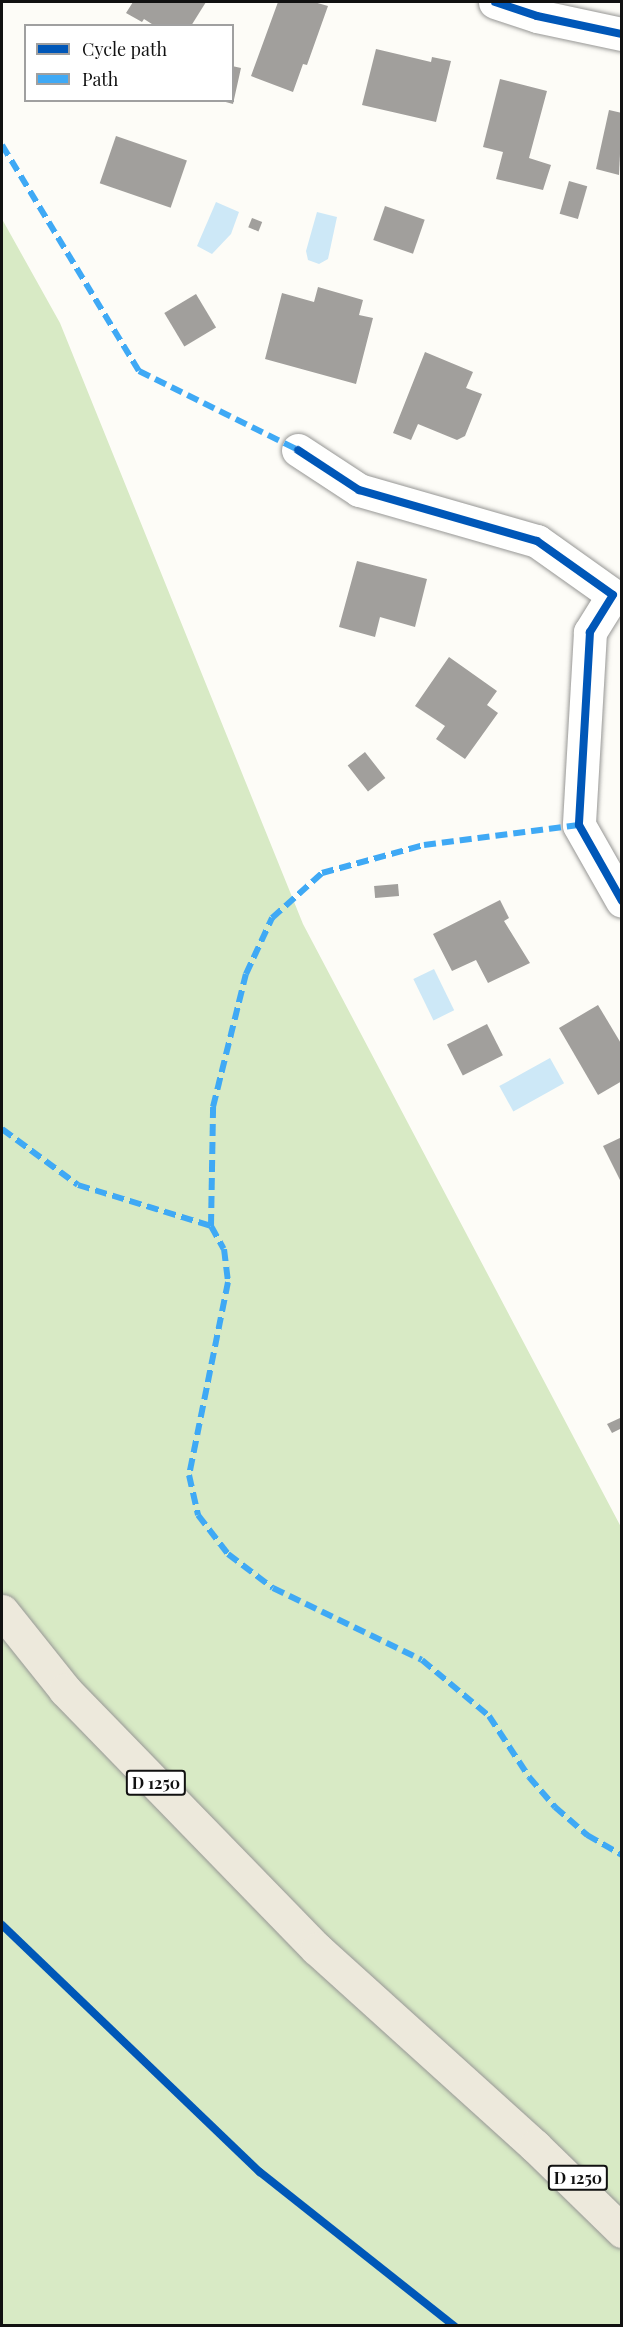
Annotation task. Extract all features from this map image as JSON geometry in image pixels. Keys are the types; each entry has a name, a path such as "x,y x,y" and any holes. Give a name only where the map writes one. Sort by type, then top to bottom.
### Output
{"main road":[{"name":"D 1250","path":"2,1611 65,1690 317,1949 535,2146 621,2211"},
{"path":"535,2146 621,2231"}],"street":[{"path":"495,2 539,9 621,34"},
{"path":"298,450 359,490 537,541 617,594 590,632 579,825 621,901"}],"green space":[{"path":"2,219 60,323 303,924 621,1527 621,2325 2,2325"}],"water":[{"path":"216,202 239,212 231,234 212,254 197,246"},
{"path":"317,212 337,217 328,259 319,264 308,260 306,251"},
{"path":"434,969 454,1010 433,1020 413,979"},
{"path":"550,1058 564,1083 513,1111 499,1086"}],"building":[{"path":"133,2 206,2 192,24 152,24 144,19 142,22 126,13"},
{"path":"278,2 314,2 328,6 307,65 303,64 293,92 251,76"},
{"path":"376,49 431,62 432,57 451,61 436,122 362,105"},
{"path":"234,66 241,68 234,100"},
{"path":"500,79 547,91 529,158 551,165 543,190 496,179 503,152 483,147"},
{"path":"609,110 622,113 619,175 596,169"},
{"path":"116,136 187,160 171,208 100,183"},
{"path":"569,181 587,186 578,219 560,214"},
{"path":"385,206 425,220 413,254 373,240"},
{"path":"252,218 262,222 258,231 248,227"},
{"path":"318,287 363,300 359,315 373,318 356,384 265,359 282,293 314,302"},
{"path":"196,294 216,327 184,346 164,313"},
{"path":"425,352 473,372 466,388 482,394 465,436 457,440 418,424 411,440 393,433"},
{"path":"357,561 427,579 415,627 380,617 375,637 339,627"},
{"path":"449,657 497,691 487,705 498,713 465,759 436,739 445,726 415,706"},
{"path":"365,752 385,778 368,792 348,766"},
{"path":"398,884 399,896 375,898 374,886"},
{"path":"500,900 509,918 504,921 530,963 488,983 476,960 452,971 433,934"},
{"path":"598,1005 622,1045 622,1081 598,1095 559,1028"},
{"path":"487,1024 503,1055 463,1076 447,1044"},
{"path":"622,1137 622,1184 603,1146"},
{"path":"620,1418 622,1428 612,1433 607,1424"}],"marked path":[{"path":"2,145 139,371 298,450"},
{"path":"211,1226 213,1107 246,974 272,918 322,873 424,845 579,825"},
{"path":"2,1129 78,1185 211,1226 224,1249 228,1282 189,1475 198,1515 228,1554 273,1588 422,1660 489,1716 529,1777 555,1807 587,1835 622,1855"}],"cycle path":[{"path":"495,2 537,16 622,34"},
{"path":"298,450 359,490 537,541 613,595 590,632 579,825 622,901"},
{"path":"2,1925 260,2172 454,2326"}]}
